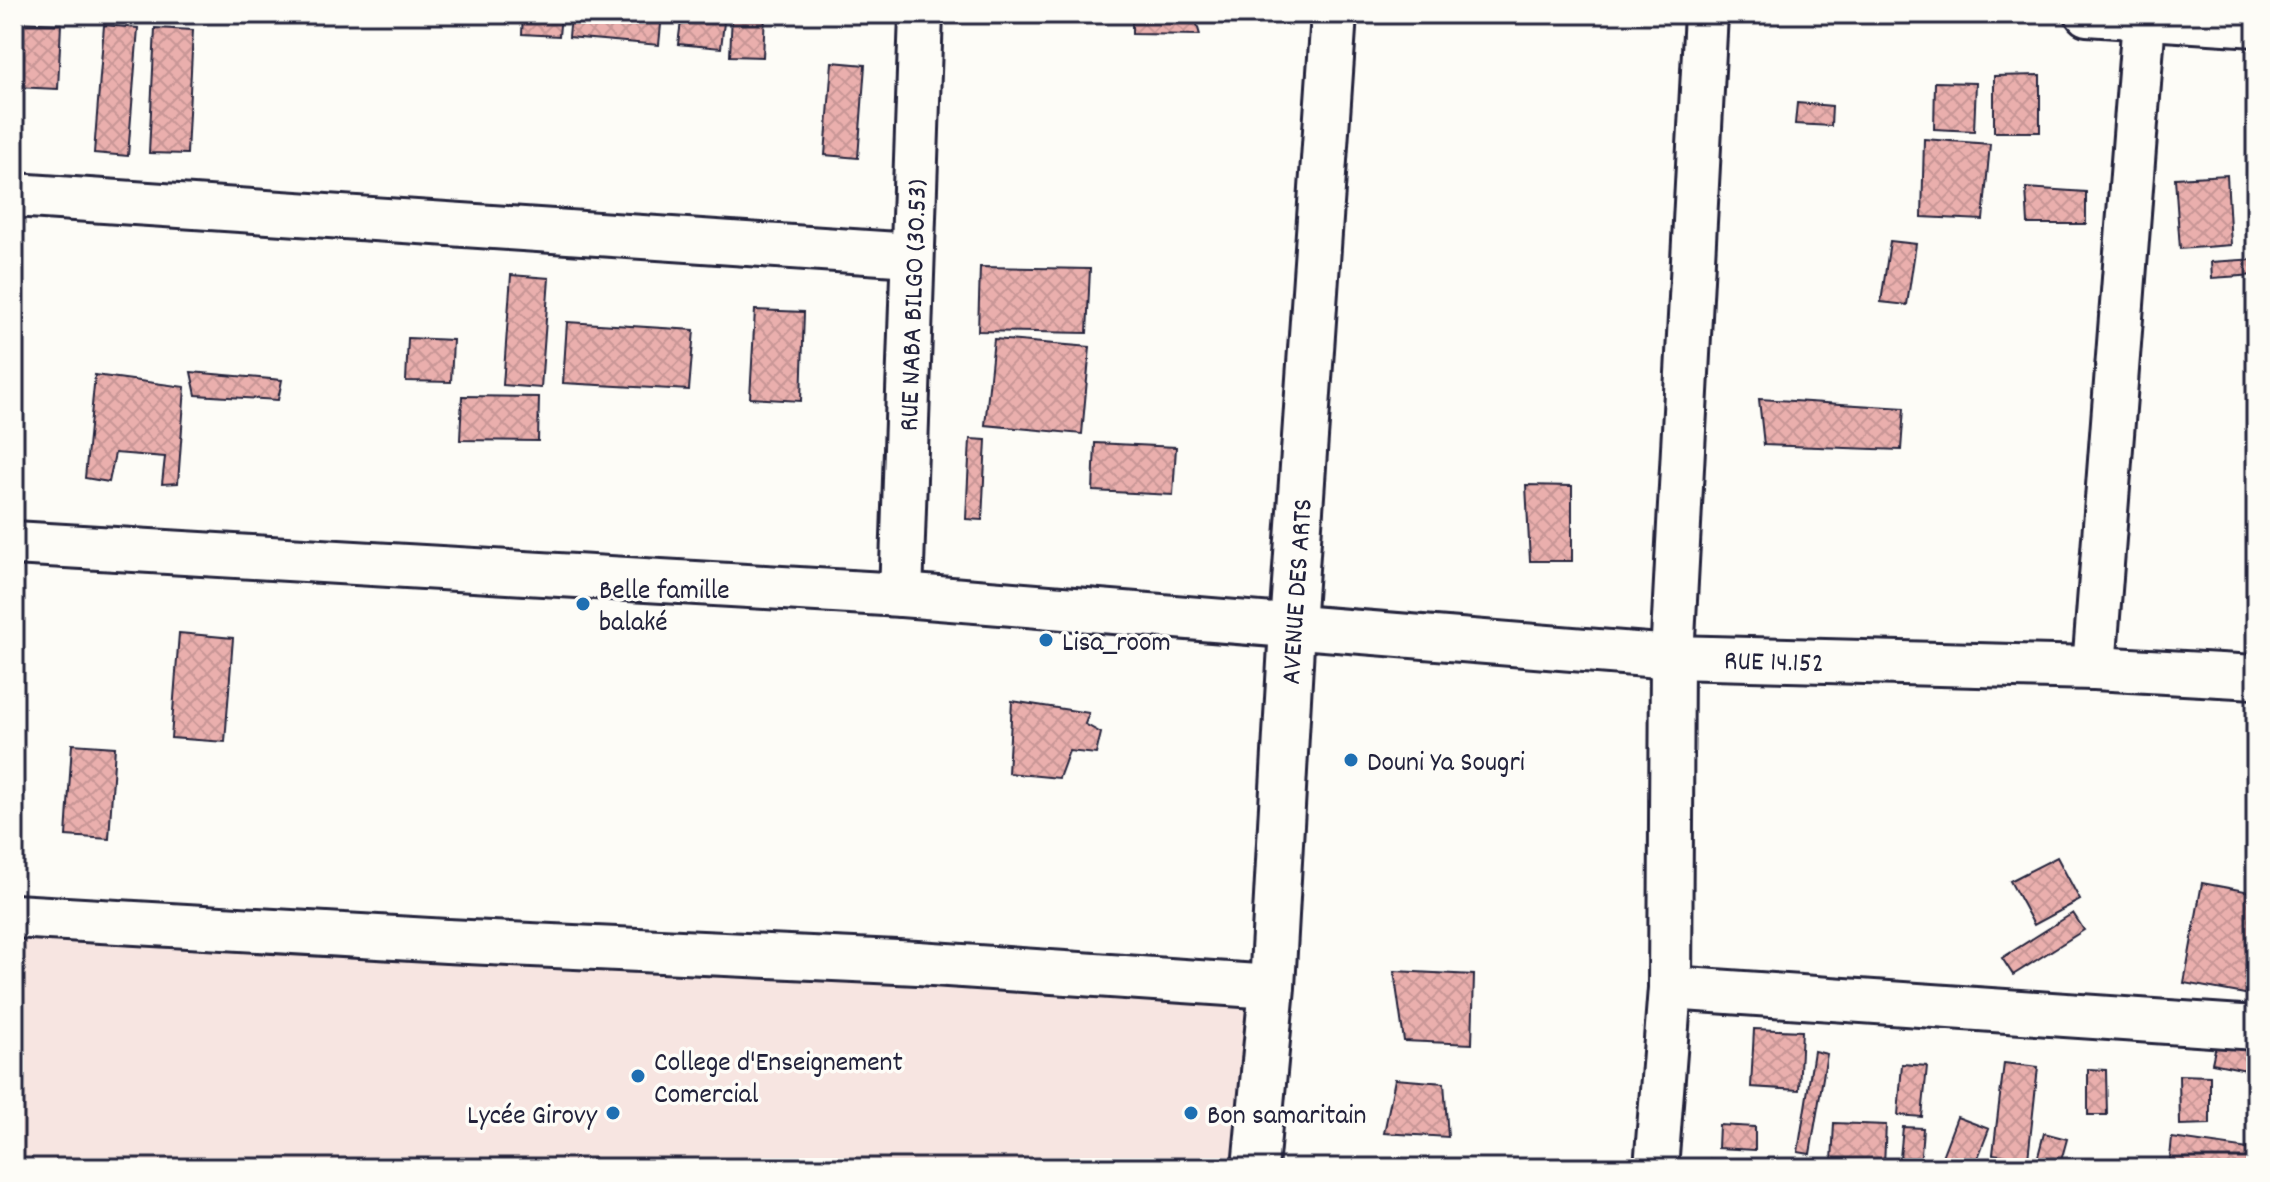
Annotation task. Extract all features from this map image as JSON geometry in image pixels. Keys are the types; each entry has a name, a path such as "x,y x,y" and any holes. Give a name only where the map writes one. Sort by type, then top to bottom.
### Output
{"street":[{"name":"RUE NABA BILGO (30.53)","path":"901,595 921,14"},
{"name":"AVENUE DES ARTS","path":"1255,1168 1272,987 1292,627 1334,14"},
{"path":"1656,1168 1670,988 1672,657 1706,14"},
{"path":"2087,14 2256,25"},
{"path":"2094,668 2144,19"},
{"path":"14,195 912,255"},
{"name":"RUE 14.152","path":"14,543 901,595 1672,657 2094,668 2256,677"},
{"path":"14,916 918,963 1272,987"},
{"path":"1670,988 2256,1028"}],"shaded area":[{"name":"College d'Enseignement Comercial","path":"14,925 1272,984 1253,1168 14,1168"}],"building":[{"path":"523,14 561,14 559,36 522,34"},
{"path":"571,14 662,14 659,45 569,37"},
{"path":"682,14 725,14 721,48 678,44"},
{"path":"732,14 765,14 763,57 730,56"},
{"path":"1132,14 1194,14 1200,35 1132,34"},
{"path":"14,22 61,24 58,89 14,87"},
{"path":"104,25 138,28 128,156 94,153"},
{"path":"155,28 193,30 187,154 149,153"},
{"path":"832,62 865,65 858,158 825,155"},
{"path":"2040,75 2040,132 1994,132 1994,76"},
{"path":"1935,82 1976,83 1974,131 1934,129"},
{"path":"1797,103 1832,106 1831,126 1795,124"},
{"path":"1924,139 1990,144 1983,220 1922,217"},
{"path":"2227,175 2231,245 2180,249 2175,178"},
{"path":"2026,188 2086,192 2086,224 2028,224"},
{"path":"1890,241 1916,244 1907,305 1881,302"},
{"path":"2256,259 2256,275 2212,278 2211,262"},
{"path":"980,267 1090,269 1087,333 978,331"},
{"path":"511,275 549,278 541,388 503,385"},
{"path":"755,310 804,312 801,401 750,398"},
{"path":"567,322 694,330 689,390 563,383"},
{"path":"408,338 453,340 451,382 406,381"},
{"path":"994,339 1090,347 1082,434 985,425"},
{"path":"191,372 282,380 278,400 196,395"},
{"path":"95,375 185,387 178,483 162,484 165,457 115,453 109,482 85,478"},
{"path":"462,396 539,397 538,441 460,440"},
{"path":"1759,399 1904,408 1901,450 1764,445"},
{"path":"970,439 986,440 982,520 966,519"},
{"path":"1095,443 1176,447 1173,495 1093,491"},
{"path":"1526,485 1572,486 1572,561 1530,561"},
{"path":"179,633 233,638 225,742 171,738"},
{"path":"1012,701 1089,713 1085,724 1101,733 1096,754 1069,751 1059,778 1008,773"},
{"path":"72,744 115,747 109,839 66,836"},
{"path":"2057,857 2080,900 2034,925 2010,881"},
{"path":"2202,883 2256,893 2256,996 2184,983"},
{"path":"2073,913 2084,930 2013,975 2002,958"},
{"path":"1394,971 1474,975 1472,1044 1404,1041"},
{"path":"1754,1029 1802,1031 1799,1090 1751,1087"},
{"path":"2216,1045 2256,1052 2256,1072 2212,1063"},
{"path":"1814,1051 1827,1054 1810,1154 1798,1152"},
{"path":"2004,1063 2038,1067 2028,1159 1993,1154"},
{"path":"1902,1064 1927,1066 1922,1117 1898,1115"},
{"path":"2088,1069 2106,1070 2107,1115 2088,1115"},
{"path":"2179,1075 2210,1076 2210,1124 2180,1125"},
{"path":"1395,1079 1444,1083 1448,1137 1384,1133"},
{"path":"1957,1117 1989,1129 1974,1168 1940,1168 1938,1167"},
{"path":"1834,1123 1886,1125 1884,1164 1832,1162"},
{"path":"1719,1125 1755,1127 1755,1150 1718,1148"},
{"path":"1903,1127 1923,1128 1920,1168 1899,1168"},
{"path":"2044,1133 2067,1139 2059,1168 2035,1168"},
{"path":"2172,1138 2256,1150 2256,1168 2169,1168"},
{"path":"1710,1159 1785,1168 1711,1168"}],"place":[{"name":"Belle famille balaké","path":"583,604"},
{"name":"Lisa_room","path":"1046,640"},
{"name":"Douni Ya Sougri","path":"1351,760"},
{"name":"College d'Enseignement Comercial","path":"638,1076"},
{"name":"Lycée Girovy","path":"613,1113"},
{"name":"Bon samaritain","path":"1191,1113"}]}
